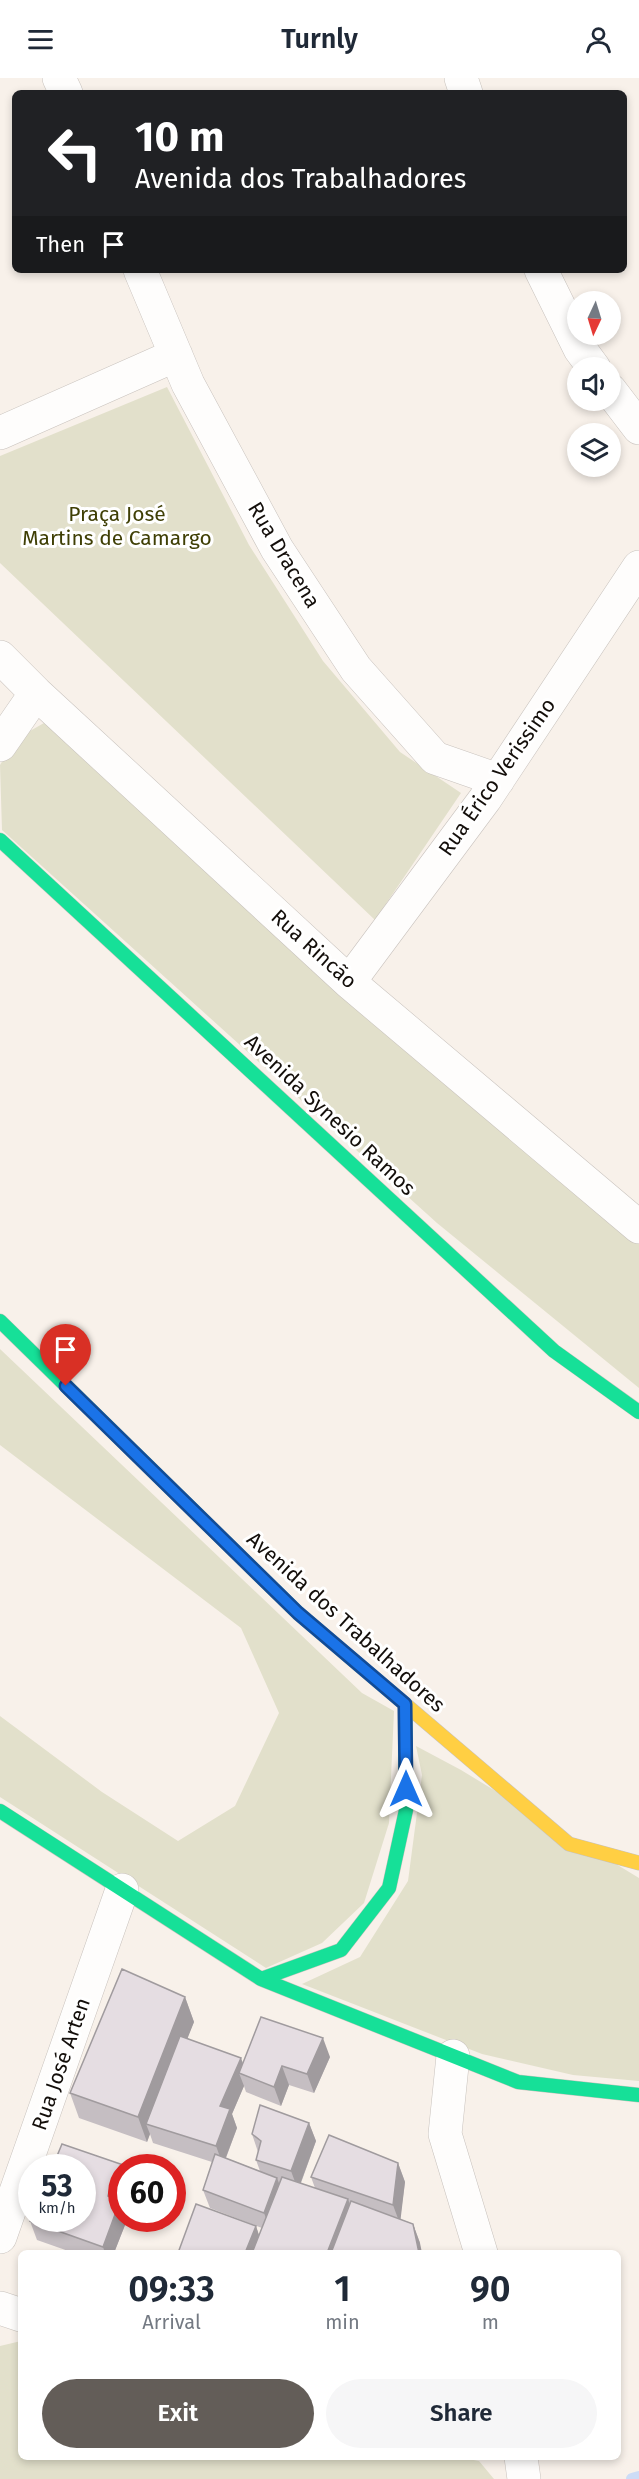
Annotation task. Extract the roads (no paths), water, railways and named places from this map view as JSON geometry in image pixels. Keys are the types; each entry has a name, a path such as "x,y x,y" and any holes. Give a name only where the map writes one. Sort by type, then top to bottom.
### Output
{"main road":[{"name":"Avenida Synesio Ramos","path":"0,840 554,1350 639,1412"},
{"name":"Avenida dos Trabalhadores","path":"0,1321 298,1613 569,1844 639,1863"},
{"path":"261,1979 341,1950 389,1888 406,1810 405,1704"},
{"path":"0,1811 261,1979 518,2082 639,2095"}],"street":[{"name":"Rua Dracena","path":"141,273 189,384 277,549 356,669 435,758 498,780"},
{"path":"542,273 586,357"},
{"path":"0,433 176,355"},
{"path":"621,404 639,428"},
{"name":"Rua Érico Verissimo","path":"349,982 498,780 639,567"},
{"name":"Rua Rincão","path":"0,657 36,693 349,982 636,1220"},
{"path":"0,745 36,693"},
{"name":"Rua José Arten","path":"0,2237 122,1890"},
{"path":"453,2056 445,2134 480,2250"},
{"path":"0,2308 18,2314"},
{"path":"521,2460 524,2479"}],"waterway":[{"path":"632,2479 639,2477"}],"park label":[{"name":"Praça José Martins de Camargo","path":"117,526"}]}
